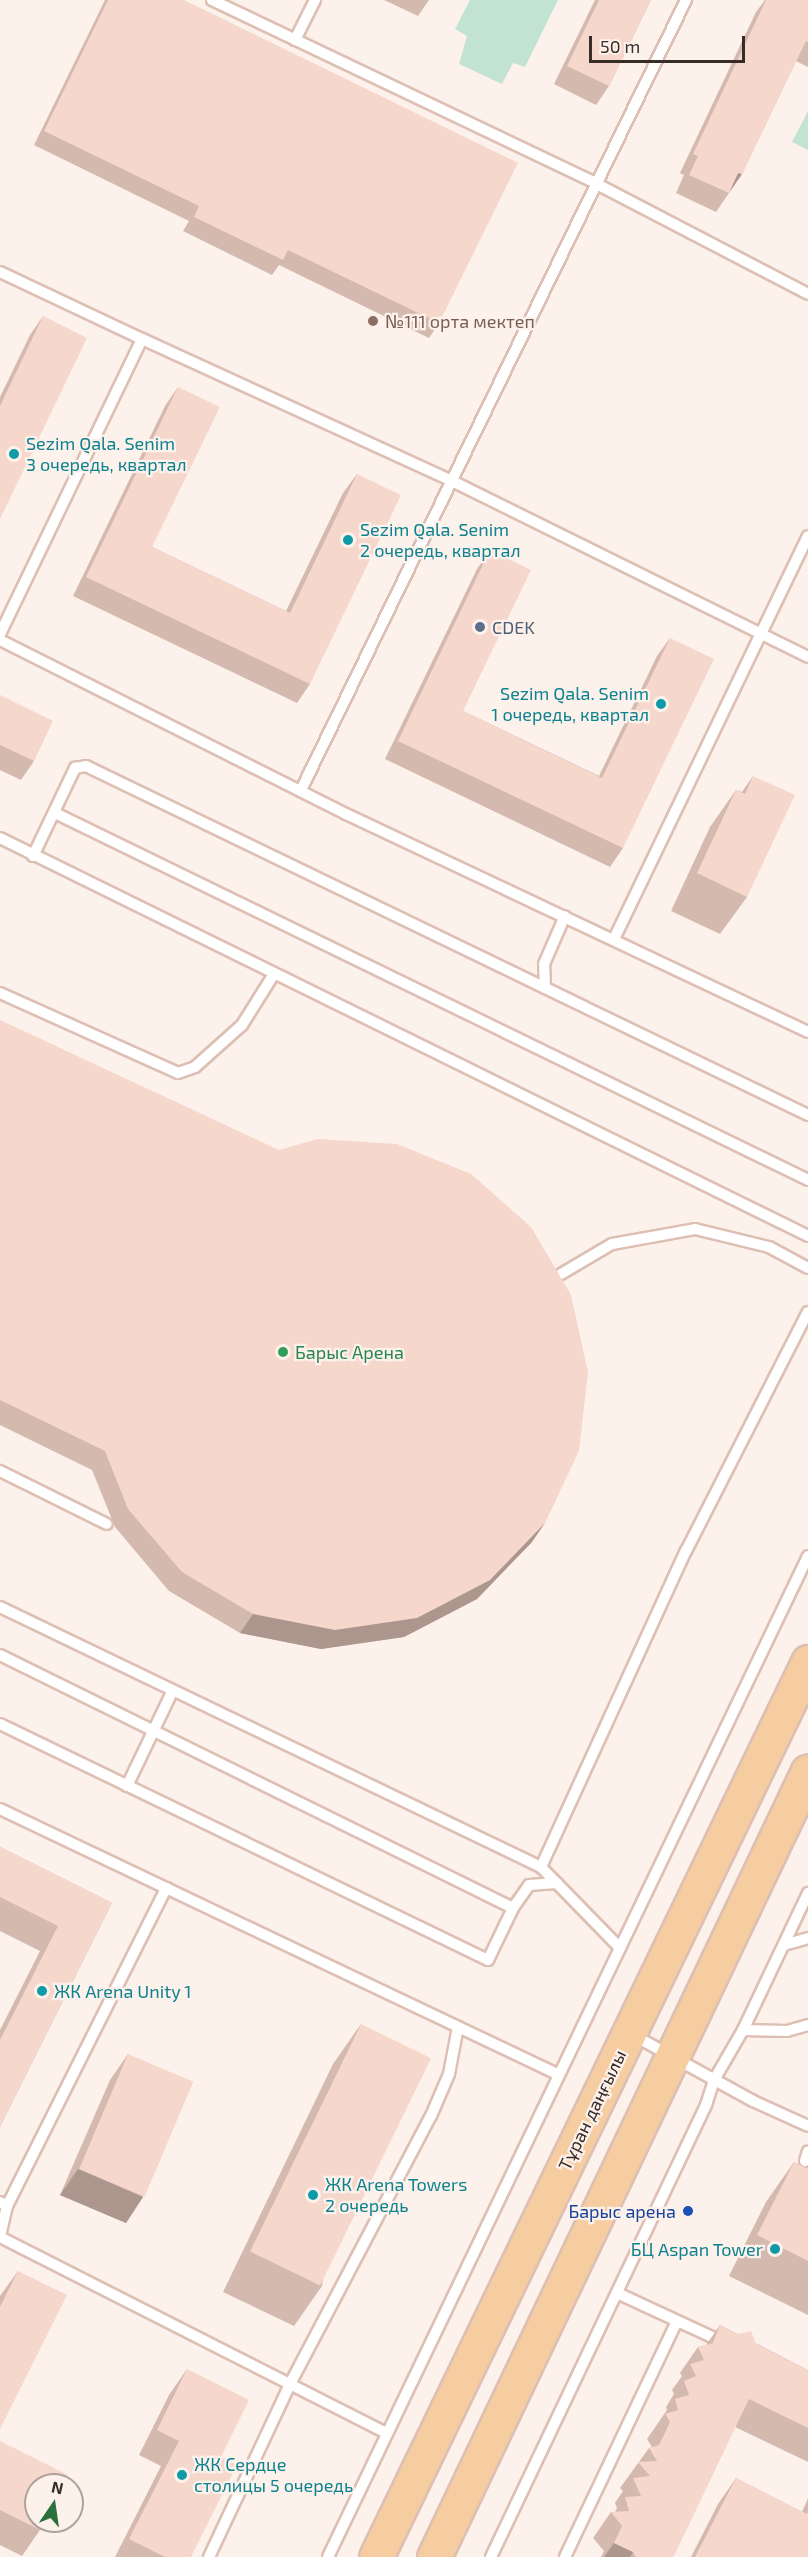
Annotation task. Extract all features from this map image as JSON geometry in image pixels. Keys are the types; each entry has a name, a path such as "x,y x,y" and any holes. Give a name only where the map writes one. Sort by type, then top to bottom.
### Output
{"main road":[{"name":"Тұран даңғылы","path":"376,2557 808,1662"},
{"path":"434,2557 671,2055 808,1772"}],"lane":[{"path":"213,0 595,183 808,294"},
{"path":"295,40 315,0"},
{"path":"301,790 686,0"},
{"path":"0,272 452,481 808,657"},
{"path":"0,634 142,339"},
{"path":"614,939 808,536"},
{"path":"0,640 301,790 808,1032"},
{"path":"33,856 75,768 86,766 808,1115"},
{"path":"55,813 808,1180"},
{"path":"0,838 808,1236"},
{"path":"545,988 544,964 565,916"},
{"path":"0,993 178,1072 195,1067 242,1025 274,974"},
{"path":"561,1274 612,1244 695,1229 769,1247 808,1268"},
{"path":"541,1867 686,1551 808,1312"},
{"path":"0,1471 107,1524"},
{"path":"328,2557 557,2074 808,1556"},
{"path":"0,1607 541,1867 620,1948"},
{"path":"0,1655 153,1728 513,1908"},
{"path":"127,1786 173,1690"},
{"path":"0,1724 488,1960 513,1908 529,1885 557,1883"},
{"path":"0,1809 557,2074"},
{"path":"166,1888 3,2204 0,2237 289,2386 387,2433"},
{"path":"491,2557 706,2105 714,2080 743,2031 808,1893"},
{"path":"784,1945 808,1938"},
{"path":"743,2031 786,2031 808,2025"},
{"path":"209,2557 289,2386 431,2116 449,2074 458,2027"},
{"path":"629,2033 714,2080 808,2126"},
{"path":"617,2293 732,2346"},
{"path":"565,2557 677,2321"}],"green space":[{"path":"470,0 558,0 525,67 513,63 502,84 459,64 467,36 455,29"},
{"path":"808,111 808,150 792,142"}],"building":[{"path":"108,0 184,0 518,163 439,323 288,250 283,260 194,217 199,206 44,131"},
{"path":"599,0 651,0 609,86 567,66"},
{"path":"766,0 808,0 808,42 806,41 742,174 738,173 729,193 689,175 698,156 693,154"},
{"name":"Sezim Qala. Senim 3 очередь, квартал","path":"43,316 87,338 0,519 0,406"},
{"name":"Sezim Qala. Senim 2 очередь, квартал","path":"178,387 220,407 152,547 290,613 357,474 401,495 310,684 86,577"},
{"name":"Sezim Qala. Senim 1 очередь, квартал","path":"490,550 531,570 463,711 602,778 670,638 714,659 623,848 398,741"},
{"path":"0,695 53,721 34,761 0,745"},
{"path":"753,776 795,795 747,897 697,873 736,790 745,794"},
{"name":"Барыс Арена","path":"0,1020 279,1150 318,1139 397,1144 471,1174 531,1227 571,1295 588,1372 579,1451 545,1523 490,1580 417,1618 335,1630 253,1614 182,1572 128,1509 105,1451 0,1400"},
{"path":"0,1847 112,1903 0,2127 0,2040 58,1926 0,1897"},
{"name":"ЖК Arena Towers 2 очередь","path":"361,2024 431,2058 320,2286 250,2251"},
{"path":"128,2054 193,2082 145,2197 79,2169"},
{"path":"794,2162 808,2169 808,2261 757,2235"},
{"path":"18,2271 67,2295 0,2429 0,2307"},
{"path":"720,2325 737,2334 751,2331 756,2344 808,2370 808,2428 749,2399 674,2556 636,2557 633,2552 614,2543 622,2526 611,2512 629,2511 625,2497 641,2496 633,2478 650,2476 638,2462 657,2461 649,2448 659,2445 670,2422 665,2414 678,2410 675,2399 689,2395 684,2381 696,2376 690,2364 704,2360 698,2347 713,2343"},
{"name":"ЖК Сердце столицы 5 очередь","path":"187,2369 249,2400 221,2457 237,2465 191,2557 165,2557 129,2539 179,2441 157,2430"},
{"path":"0,2441 64,2473 24,2473 24,2522 0,2510"},
{"path":"736,2478 807,2514 808,2511 808,2557 695,2557"}],"place":[{"name":"№111 орта мектеп","path":"373,321"},
{"name":"Sezim Qala. Senim 3 очередь, квартал","path":"14,454"},
{"name":"Sezim Qala. Senim 2 очередь, квартал","path":"348,540"},
{"name":"CDEK","path":"480,627"},
{"name":"Sezim Qala. Senim 1 очередь, квартал","path":"661,704"},
{"name":"Барыс Арена","path":"283,1352"},
{"name":"ЖК Arena Unity 1","path":"42,1991"},
{"name":"ЖК Arena Towers 2 очередь","path":"313,2195"},
{"name":"Барыс арена","path":"688,2211"},
{"name":"БЦ Aspan Tower","path":"775,2249"},
{"name":"ЖК Сердце столицы 5 очередь","path":"182,2475"}]}
